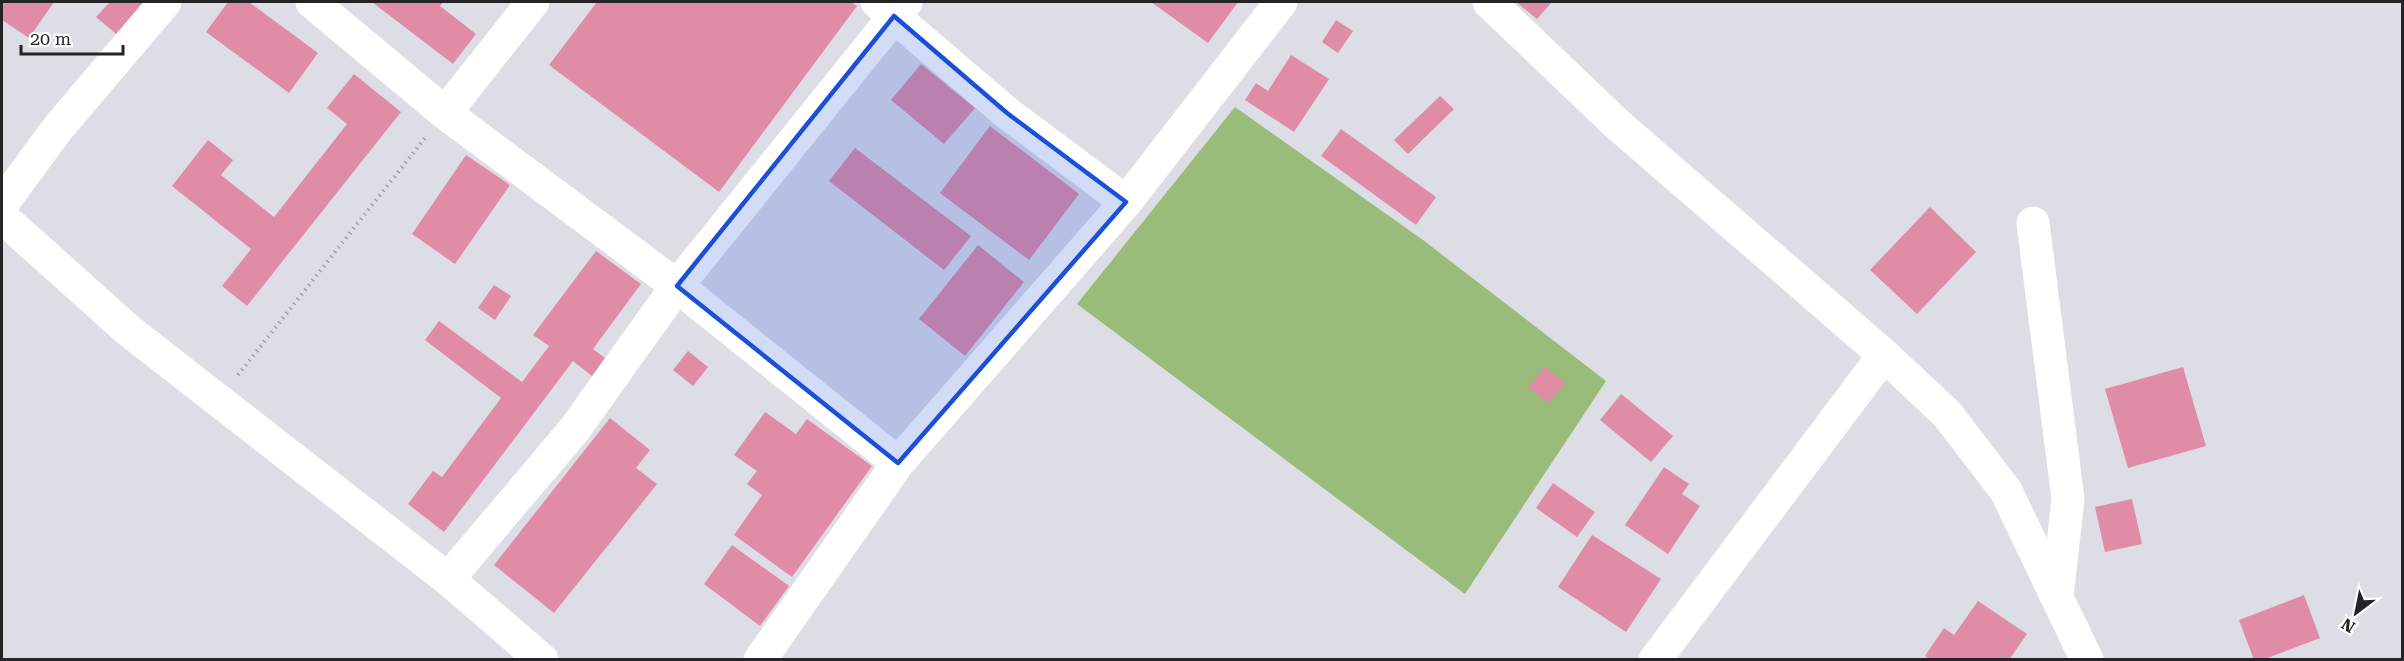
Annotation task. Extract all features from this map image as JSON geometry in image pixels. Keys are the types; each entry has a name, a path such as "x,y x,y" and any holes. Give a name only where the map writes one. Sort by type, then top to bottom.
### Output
{"street":[{"path":"2,204 58,128 165,2"},
{"path":"312,2 445,113 677,286 898,463"},
{"path":"445,113 533,2"},
{"path":"760,660 898,463 1126,202 1281,2"},
{"path":"1489,2 1617,124 1884,355 1947,414 2006,491 2087,660"},
{"path":"448,579 574,430 677,286 892,6 1007,113 1126,202"},
{"path":"2,217 128,330 448,579 542,660"},
{"path":"2033,223 2068,499 2057,597"},
{"path":"1655,660 1884,355"}],"path":[{"path":"219,399 445,113"}],"highlighted area":[{"path":"894,16 1007,113 1126,202 898,463 677,286"}],"green space":[{"path":"1235,107 1423,240 1606,381 1465,594 1077,304"}],"building":[{"path":"2,2 54,2 29,38 2,20"},
{"path":"110,2 149,2 120,37 96,17"},
{"path":"228,2 249,2 318,53 289,93 206,32"},
{"path":"372,2 443,2 440,6 476,34 453,64"},
{"path":"597,2 851,2 857,6 719,192 549,65"},
{"path":"1151,2 1238,2 1208,43"},
{"path":"1516,2 1552,2 1537,19"},
{"path":"1336,20 1353,31 1338,53 1322,42"},
{"path":"1291,55 1329,79 1294,132 1245,100 1256,83 1268,91"},
{"path":"921,64 975,108 944,144 891,100"},
{"path":"354,74 401,112 247,306 222,286 251,249 172,186 208,140 233,160 221,175 274,217 347,124 327,108"},
{"path":"1440,96 1454,109 1408,154 1394,140"},
{"path":"990,126 1079,194 1029,260 940,193"},
{"path":"1341,129 1436,197 1416,225 1321,156"},
{"path":"855,148 971,236 944,270 829,181"},
{"path":"466,155 510,185 455,264 412,234"},
{"path":"1930,207 1976,252 1917,314 1870,270"},
{"path":"978,245 1024,282 965,356 919,319"},
{"path":"596,251 641,284 593,349 605,358 592,376 573,361 444,532 408,504 433,471 442,477 501,398 425,340 439,321 522,382 549,346 533,335"},
{"path":"494,285 511,296 495,320 478,308"},
{"path":"688,351 708,367 693,386 673,370"},
{"path":"1545,367 1565,383 1549,403 1528,387"},
{"path":"2183,367 2206,446 2128,468 2105,389"},
{"path":"1621,394 1673,436 1651,462 1600,420"},
{"path":"765,412 796,434 807,419 872,466 792,577 734,535 762,495 747,484 757,471 734,455"},
{"path":"610,418 650,450 636,468 657,484 554,613 494,565"},
{"path":"1664,467 1689,484 1682,494 1700,506 1668,554 1625,525"},
{"path":"1553,483 1595,512 1577,537 1536,508"},
{"path":"2132,499 2142,544 2105,552 2095,507"},
{"path":"1592,535 1661,579 1626,632 1558,587"},
{"path":"732,545 789,586 760,626 704,584"},
{"path":"2304,595 2320,638 2262,660 2254,660 2239,620"},
{"path":"1978,601 2027,634 2009,660 1931,660 1925,656 1944,628 1954,635"}]}
